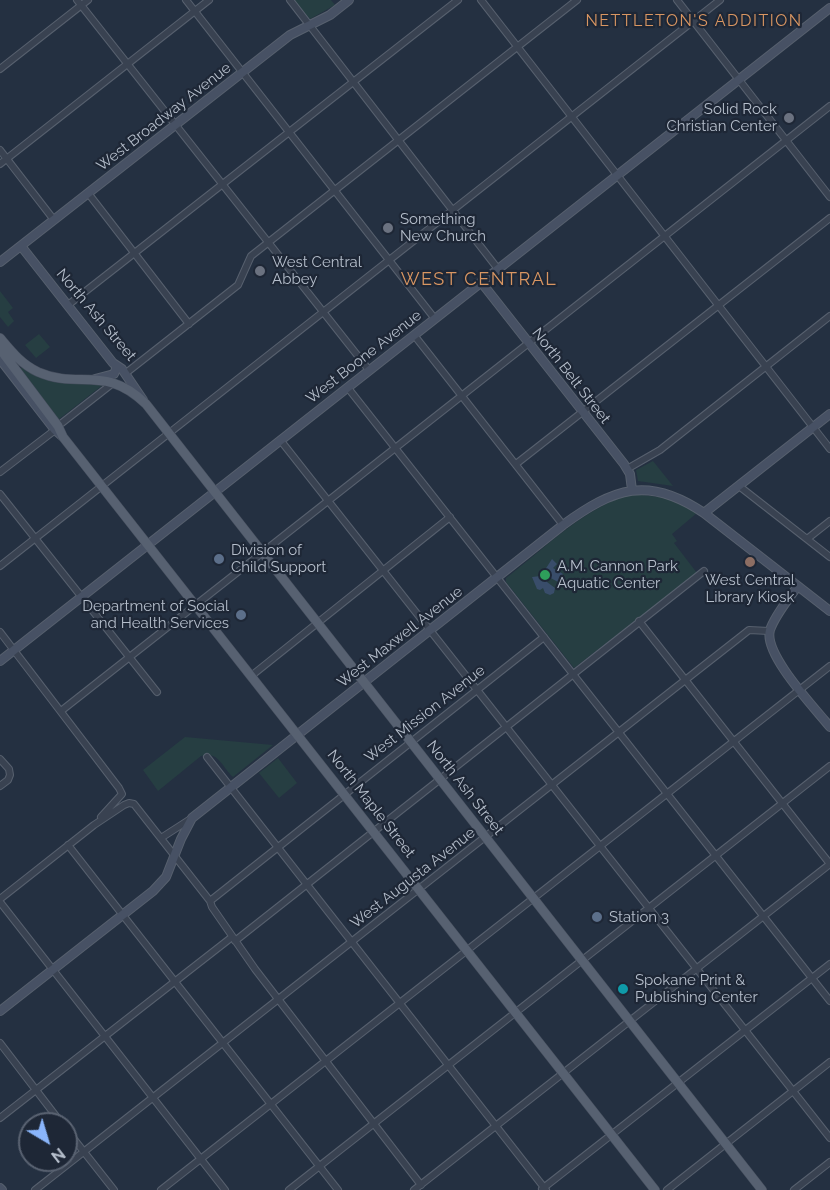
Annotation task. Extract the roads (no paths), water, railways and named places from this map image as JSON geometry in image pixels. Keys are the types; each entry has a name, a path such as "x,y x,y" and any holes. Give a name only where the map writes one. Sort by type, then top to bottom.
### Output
{"main road":[{"path":"0,338 19,359 37,372 68,379 94,379 114,374"},
{"name":"North Maple Street","path":"0,349 56,428 101,486 655,1190"},
{"name":"North Ash Street","path":"114,374 146,404 762,1190"}],"street":[{"path":"0,69 80,3 88,0"},
{"path":"186,0 435,319"},
{"path":"0,164 209,0"},
{"path":"290,0 498,269"},
{"name":"West Broadway Avenue","path":"0,262 290,35 330,15 349,0"},
{"path":"68,305 458,0"},
{"path":"481,0 830,449"},
{"path":"126,374 238,285 250,256 577,0"},
{"path":"677,0 830,197"},
{"path":"0,566 720,0"},
{"path":"80,3 369,370"},
{"name":"West Boone Avenue","path":"0,661 830,8"},
{"path":"61,711 830,106"},
{"path":"0,150 54,220"},
{"path":"88,194 189,324"},
{"path":"516,464 830,218"},
{"name":"North Ash Street","path":"21,246 68,305 114,374 126,374 146,404"},
{"name":"North Belt Street","path":"481,282 627,470 632,490"},
{"path":"627,470 660,450 830,316"},
{"path":"414,335 563,525"},
{"name":"North Maple Street","path":"0,359 56,428"},
{"path":"0,472 56,428 114,374"},
{"path":"348,387 830,1001"},
{"path":"704,513 830,414"},
{"path":"281,441 830,1138"},
{"path":"739,486 830,557"},
{"path":"632,490 669,494 704,513 830,611"},
{"name":"West Maxwell Avenue","path":"161,838 231,788 563,525 597,502 632,490"},
{"path":"0,494 157,692"},
{"path":"251,676 450,517"},
{"path":"807,539 830,521"},
{"path":"0,1118 306,885 704,571"},
{"path":"797,587 769,631 770,643 776,658 830,727"},
{"path":"414,1190 830,864 639,621"},
{"name":"West Augusta Avenue","path":"35,1190 749,630 769,631"},
{"path":"0,632 122,794 94,825"},
{"name":"West Mission Avenue","path":"210,901 544,637"},
{"path":"161,1190 830,666"},
{"path":"207,757 544,1189 830,964"},
{"path":"0,759 9,770 10,775 8,780 0,786"},
{"path":"289,1190 830,766"},
{"path":"225,1190 0,901 94,825 129,803 134,804 210,901 212,908 279,1000 420,1185"},
{"name":"West Maxwell Avenue","path":"0,1011 153,891 166,877 192,818"},
{"path":"68,845 338,1190"},
{"path":"0,1043 53,1112"},
{"path":"667,1190 830,1062"},
{"path":"78,1145 114,1190"},
{"path":"794,1190 830,1162"}],"water":[{"path":"552,559 557,564 553,568 563,574 558,582 547,576 547,582 555,588 554,593 550,595 545,593 543,588 537,589 532,577 541,576"}],"place":[{"name":"Solid Rock Christian Center","path":"789,118"},
{"name":"Something New Church","path":"388,228"},
{"name":"West Central Abbey","path":"260,271"},
{"name":"Division of Child Support","path":"219,559"},
{"name":"West Central Library Kiosk","path":"750,562"},
{"name":"A.M. Cannon Park Aquatic Center","path":"545,575"},
{"name":"Department of Social and Health Services","path":"241,615"},
{"name":"Station 3","path":"597,917"},
{"name":"Spokane Print & Publishing Center","path":"623,989"}],"district":[{"name":"NETTLETON'S ADDITION","path":"694,21"},
{"name":"WEST CENTRAL","path":"479,280"}]}
